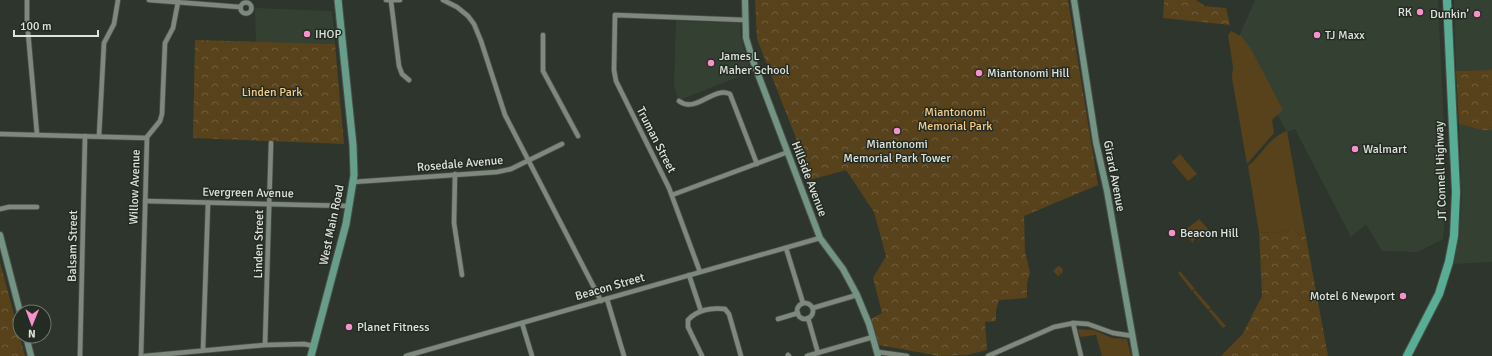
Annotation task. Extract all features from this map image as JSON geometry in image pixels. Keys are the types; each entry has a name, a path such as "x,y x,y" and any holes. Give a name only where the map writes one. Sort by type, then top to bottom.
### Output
{"highway":[{"name":"JT Connell Highway","path":"1408,356 1439,294 1449,262 1454,236 1456,192 1447,0"}],"main road":[{"name":"West Main Road","path":"311,356 350,206 353,182 353,145 338,0"}],"street":[{"path":"27,0 27,21"},
{"path":"99,136 104,43 114,24 118,0"},
{"path":"149,0 240,7"},
{"path":"386,0 400,0"},
{"path":"443,0 457,7 468,16 474,24 481,41 502,108 601,301"},
{"name":"Hillside Avenue","path":"745,0 746,38 753,61 820,238 843,269 857,295 878,354"},
{"name":"Girard Avenue","path":"1074,0 1098,154 1107,191 1136,356"},
{"path":"391,1 398,66 402,74 408,80"},
{"name":"Willow Avenue","path":"142,356 147,138 160,121 162,114 165,43 173,28 178,2"},
{"name":"Truman Street","path":"700,272 672,195 616,81 614,70 615,15 745,20"},
{"path":"28,32 37,134"},
{"path":"543,35 543,71 578,136"},
{"path":"678,101 685,105 691,105 722,93 730,94 757,164"},
{"path":"0,134 147,138"},
{"name":"Balsam Street","path":"80,356 85,136"},
{"name":"Linden Street","path":"265,345 271,144"},
{"name":"Rosedale Avenue","path":"353,182 498,172 511,169 562,144"},
{"path":"672,195 788,152"},
{"path":"455,174 455,235 462,275"},
{"name":"Evergreen Avenue","path":"145,201 350,206"},
{"path":"203,350 208,203"},
{"path":"0,209 8,207 37,207"},
{"path":"0,235 18,304"},
{"name":"Beacon Street","path":"406,356 820,238"},
{"path":"786,248 803,304"},
{"path":"689,275 701,311"},
{"path":"813,308 857,295"},
{"path":"608,299 624,356"},
{"path":"803,304 809,304 813,308 812,314 808,318 802,318 798,313 798,307 803,304"},
{"path":"702,356 687,324 690,317 701,311 719,308 728,311 741,356"},
{"path":"778,319 798,313"},
{"path":"808,318 818,353"},
{"path":"522,323 532,356"},
{"path":"1073,323 1081,356"},
{"path":"988,356 998,354 1054,327 1073,323 1088,324 1112,333 1133,336"},
{"path":"807,356 873,337"},
{"path":"28,344 31,356"},
{"path":"145,356 265,345 304,344 314,346"},
{"path":"878,354 907,356"}],"shaded area":[{"path":"1255,0 1438,0 1447,194 1443,239 1418,252 1382,251 1366,224 1351,237 1295,129 1287,132 1237,41"},
{"path":"1454,0 1492,0 1492,70 1456,71"},
{"path":"255,8 332,11 335,44 256,42"},
{"name":"James L Maher School","path":"676,21 740,23 741,38 751,72 682,99 677,96 674,85"},
{"path":"1459,124 1482,130 1492,130 1492,262 1454,264 1459,234 1462,200"}],"green space":[{"name":"Miantonomi Memorial Park","path":"755,0 1068,0 1098,185 1024,216 1025,251 1030,273 1027,283 1027,298 999,300 996,310 996,321 985,322 987,350 967,355 939,356 879,345 871,319 882,313 873,278 886,256 874,212 846,170 810,180 796,138 757,39"},
{"path":"1164,0 1196,0 1205,6 1226,8 1230,25 1163,18"},
{"path":"1231,31 1241,36 1251,49 1283,110 1272,120 1274,133 1247,164 1232,78 1233,67 1228,35"},
{"name":"Linden Park","path":"195,40 335,44 344,144 193,138"},
{"path":"1492,70 1492,130 1482,130 1459,124 1456,71"},
{"path":"1287,131 1306,237 1292,230 1271,233 1259,232 1248,166 1275,137"},
{"path":"1180,154 1197,174 1188,181 1172,162"},
{"path":"1199,219 1210,231 1196,243 1202,236 1200,235 1193,241 1194,244 1183,232"},
{"path":"1292,230 1306,237 1328,356 1221,356 1242,335 1262,296 1259,232 1271,233"},
{"path":"0,262 12,307 12,344 22,344 25,356 0,356"},
{"path":"1058,266 1063,270 1061,275 1058,270 1060,275 1058,276 1053,271"},
{"path":"1180,271 1195,289 1192,291 1178,273"},
{"path":"1195,290 1211,308 1208,310 1193,292"},
{"path":"1211,309 1226,326 1223,328 1209,311"},
{"path":"1078,329 1094,330 1112,338 1127,339 1131,356 1102,356 1096,335 1080,337"}],"place":[{"name":"RK","path":"1420,12"},
{"name":"Dunkin'","path":"1477,14"},
{"name":"IHOP","path":"307,34"},
{"name":"TJ Maxx","path":"1317,35"},
{"name":"James L Maher School","path":"711,63"},
{"name":"Miantonomi Hill","path":"979,73"},
{"name":"Miantonomi Memorial Park Tower","path":"897,131"},
{"name":"Walmart","path":"1355,149"},
{"name":"Beacon Hill","path":"1172,233"},
{"name":"Motel 6 Newport","path":"1403,296"},
{"name":"Planet Fitness","path":"349,327"}]}
